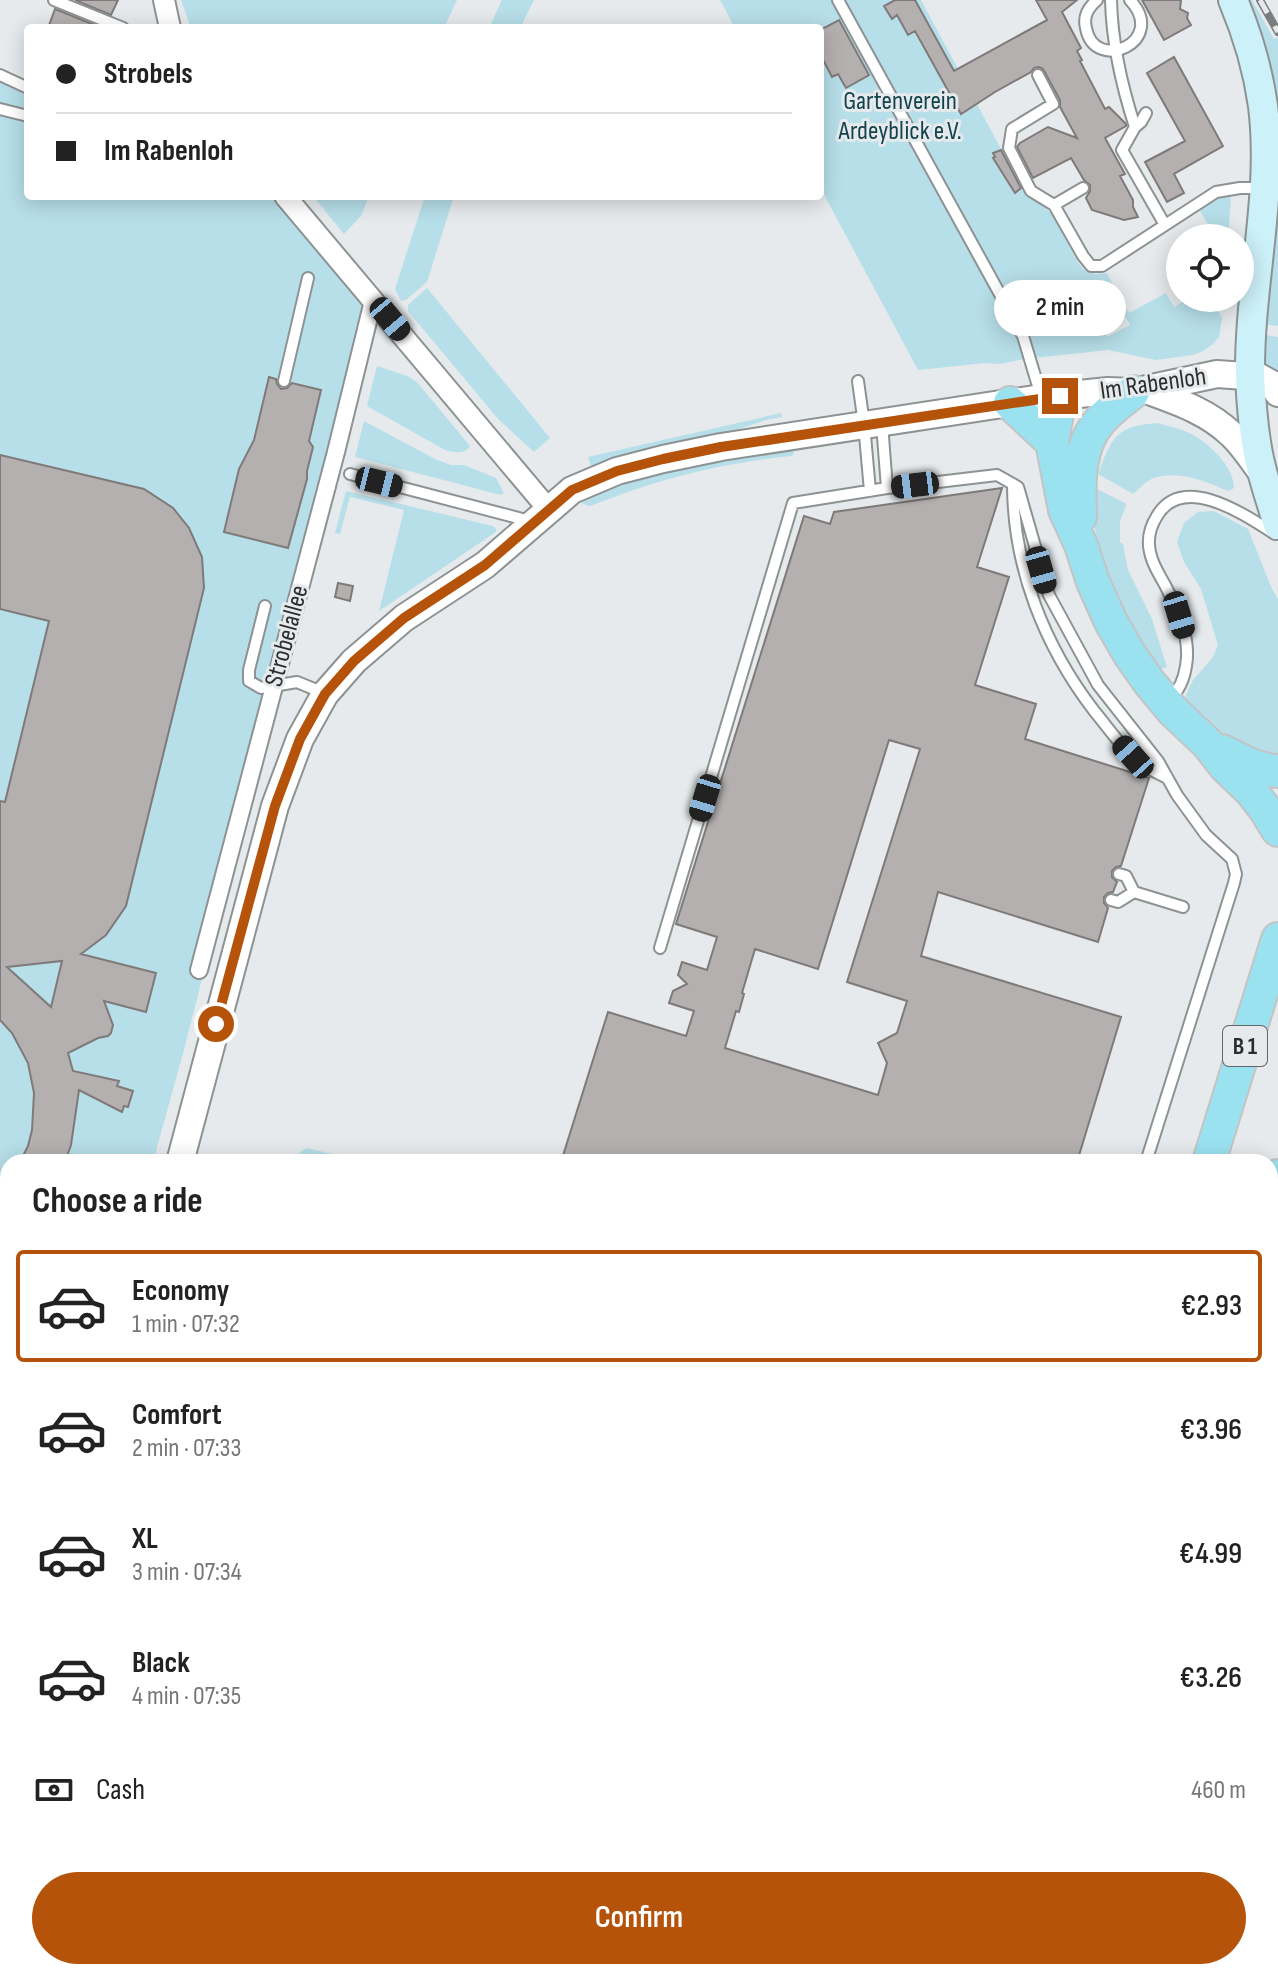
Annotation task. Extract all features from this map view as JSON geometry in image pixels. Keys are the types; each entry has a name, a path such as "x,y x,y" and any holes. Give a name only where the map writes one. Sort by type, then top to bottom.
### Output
{"main road":[{"path":"1233,0 1256,73 1271,141 1257,260 1250,375 1257,448 1278,525"},
{"path":"1079,486 1082,460 1092,432 1100,421 1139,391"},
{"path":"1051,397 1052,442 1065,510 1111,622 1130,655 1165,701 1251,791 1278,830"},
{"path":"1051,397 1068,419 1079,486 1081,545"},
{"path":"1010,403 1052,442"},
{"path":"1208,744 1250,766 1264,771 1278,771"},
{"name":"B 1","path":"1211,1154 1278,939"}],"street":[{"path":"164,0 169,24"},
{"path":"288,200 373,301 542,516"},
{"name":"Strobelallee","path":"199,970 373,301"},
{"name":"Im Rabenloh","path":"325,694 354,661 404,618 485,565 572,490 617,471 721,447 873,423 1051,397 1139,391 1217,374 1250,375"},
{"path":"1250,375 1272,384 1278,393"},
{"path":"1139,391 1197,410 1215,421 1233,436 1263,474"},
{"name":"Strobelallee","path":"185,1154 275,806 300,739 325,694"}],"lane":[{"path":"54,0 113,24"},
{"path":"838,0 1023,336 1051,397"},
{"path":"1097,0 1085,16 1085,25 1092,42 1108,51 1126,48 1138,35 1140,16 1130,0"},
{"path":"1111,0 1117,51 1135,127"},
{"path":"0,75 24,86"},
{"path":"1038,75 1053,104 1012,129 1009,148 1031,191 1054,205 1091,266 1102,266 1216,192 1264,188"},
{"path":"0,109 24,115"},
{"path":"1146,113 1122,150 1165,225"},
{"path":"1054,205 1083,188"},
{"path":"284,381 308,278"},
{"path":"858,381 873,423 887,488"},
{"path":"870,491 873,423"},
{"path":"350,474 542,516"},
{"path":"660,948 793,503 997,475 1018,487 1049,595 1098,685 1158,761 1177,795 1206,835 1232,859 1236,874 1148,1154"},
{"path":"1013,484 1014,520 1022,563 1038,613 1056,653 1074,684 1118,740 1144,765 1168,779"},
{"path":"1165,701 1179,691 1188,653 1179,615 1150,554 1148,541 1161,510 1179,497 1208,499 1252,519 1278,536"},
{"path":"265,606 249,681 261,688 297,682 325,694"},
{"path":"1119,874 1126,876 1134,892 1183,907"},
{"path":"1111,900 1118,902 1134,892"}],"green space":[{"path":"181,0 457,0 446,24 190,24"},
{"path":"502,0 534,0 522,24 491,24"},
{"name":"Gartenverein Ardeyblick e.V.","path":"720,0 921,0 1022,188 1051,213 1084,270 1095,274 1107,273 1114,287 1089,302 1107,337 1130,325 1122,311 1126,309 1129,313 1166,293 1166,312 1219,312 1222,318 1219,337 1203,351 1193,355 1156,360 1108,350 1000,364 918,370 824,194 824,24 733,24"},
{"path":"1243,0 1252,0 1274,39 1278,37 1278,118"},
{"path":"0,74 24,84 24,200 284,200 371,309 155,1154 0,1154"},
{"path":"1278,161 1278,326 1261,324"},
{"path":"1220,197 1231,198 1229,224 1208,224 1199,209"},
{"path":"316,200 367,200 361,216 344,234"},
{"path":"424,200 453,200 427,282 406,300 401,301 395,289"},
{"path":"427,288 550,438 534,452 499,420 408,311 408,305"},
{"path":"1260,334 1278,337 1278,381 1262,372"},
{"path":"377,366 417,382 470,446 468,449 459,452 445,450 367,406"},
{"path":"781,413 782,417 730,432 663,445 591,466 588,457"},
{"path":"364,421 435,459 451,465 464,465 496,478 504,493 501,495 355,457"},
{"path":"1157,423 1177,428 1204,442 1225,463 1234,488 1229,491 1176,475 1157,477 1133,494 1098,474 1117,436 1132,427"},
{"path":"790,449 794,453 792,456 714,468 665,480 590,506 581,503 657,474"},
{"path":"1091,486 1125,503 1120,521 1120,542 1128,570 1152,619 1167,667 1160,669 1149,654 1113,588 1096,534"},
{"path":"346,491 493,526 496,532 379,611 404,510 350,497 340,534 335,533"},
{"path":"1214,511 1248,529 1278,599 1278,754 1251,748 1226,736 1184,699 1193,680 1213,657 1218,645 1201,589 1184,562 1177,542 1184,523 1198,512"},
{"path":"307,1148 332,1154 299,1154"}],"building":[{"path":"75,0 118,0 111,15"},
{"path":"895,0 915,0 954,71 1047,20 1036,0 1077,0 1062,12 1081,48 1077,51 1080,61 1105,109 1109,107 1126,124 1105,138 1125,174 1120,176 1138,217 1124,220 1092,210 1086,198 1090,185 1071,158 1033,178 1017,147 1020,143 1048,127 1077,138 1043,69 1034,68 961,114 915,31 908,35 897,15 892,19 884,6"},
{"path":"1142,0 1181,0 1180,9 1188,13 1191,25 1164,40"},
{"path":"55,9 92,24 49,24"},
{"path":"839,20 869,75 846,88 838,74 832,77 824,62 824,28"},
{"path":"1174,57 1223,146 1174,174 1184,193 1167,202 1145,162 1185,141 1147,73"},
{"path":"1001,150 1021,188 1015,193 993,158 993,153"},
{"path":"269,377 276,379 281,389 292,383 321,390 309,441 313,447 307,479 288,548 224,532 239,469 254,440"},
{"path":"0,455 144,489 173,508 189,528 202,557 204,588 126,906 106,935 81,954 156,973 146,1012 104,1001 113,1025 111,1033 68,1053 73,1071 119,1081 117,1086 133,1091 128,1107 124,1106 122,1112 79,1090 68,1154 24,1154 32,1130 34,1093 28,1063 12,1033 0,1020 0,801 5,802 49,621 0,609","holes":["62,961 51,1007 7,967"]},
{"path":"1002,488 977,567 1009,577 975,685 1036,704 1025,739 1149,778 1121,866 1112,871 1112,877 1117,882 1113,892 1104,897 1108,908 1098,942 938,892 921,956 1121,1017 1079,1154 564,1154 608,1012 686,1036 694,1011 669,1003 673,991 687,984 678,975 682,962 707,970 717,937 676,924 804,516 830,524 834,512","holes":["889,740 920,749 847,982 907,1001 897,1033 878,1043 887,1063 878,1095 725,1048 736,1011 739,1012 755,949 818,969"]},
{"path":"338,583 353,586 350,601 335,597"}],"railway":[{"path":"1260,0 1278,32"}],"route":[{"path":"216,1024 275,806 300,739 325,694 354,661 404,618 485,565 572,490 617,471 721,447 1060,396"}]}
